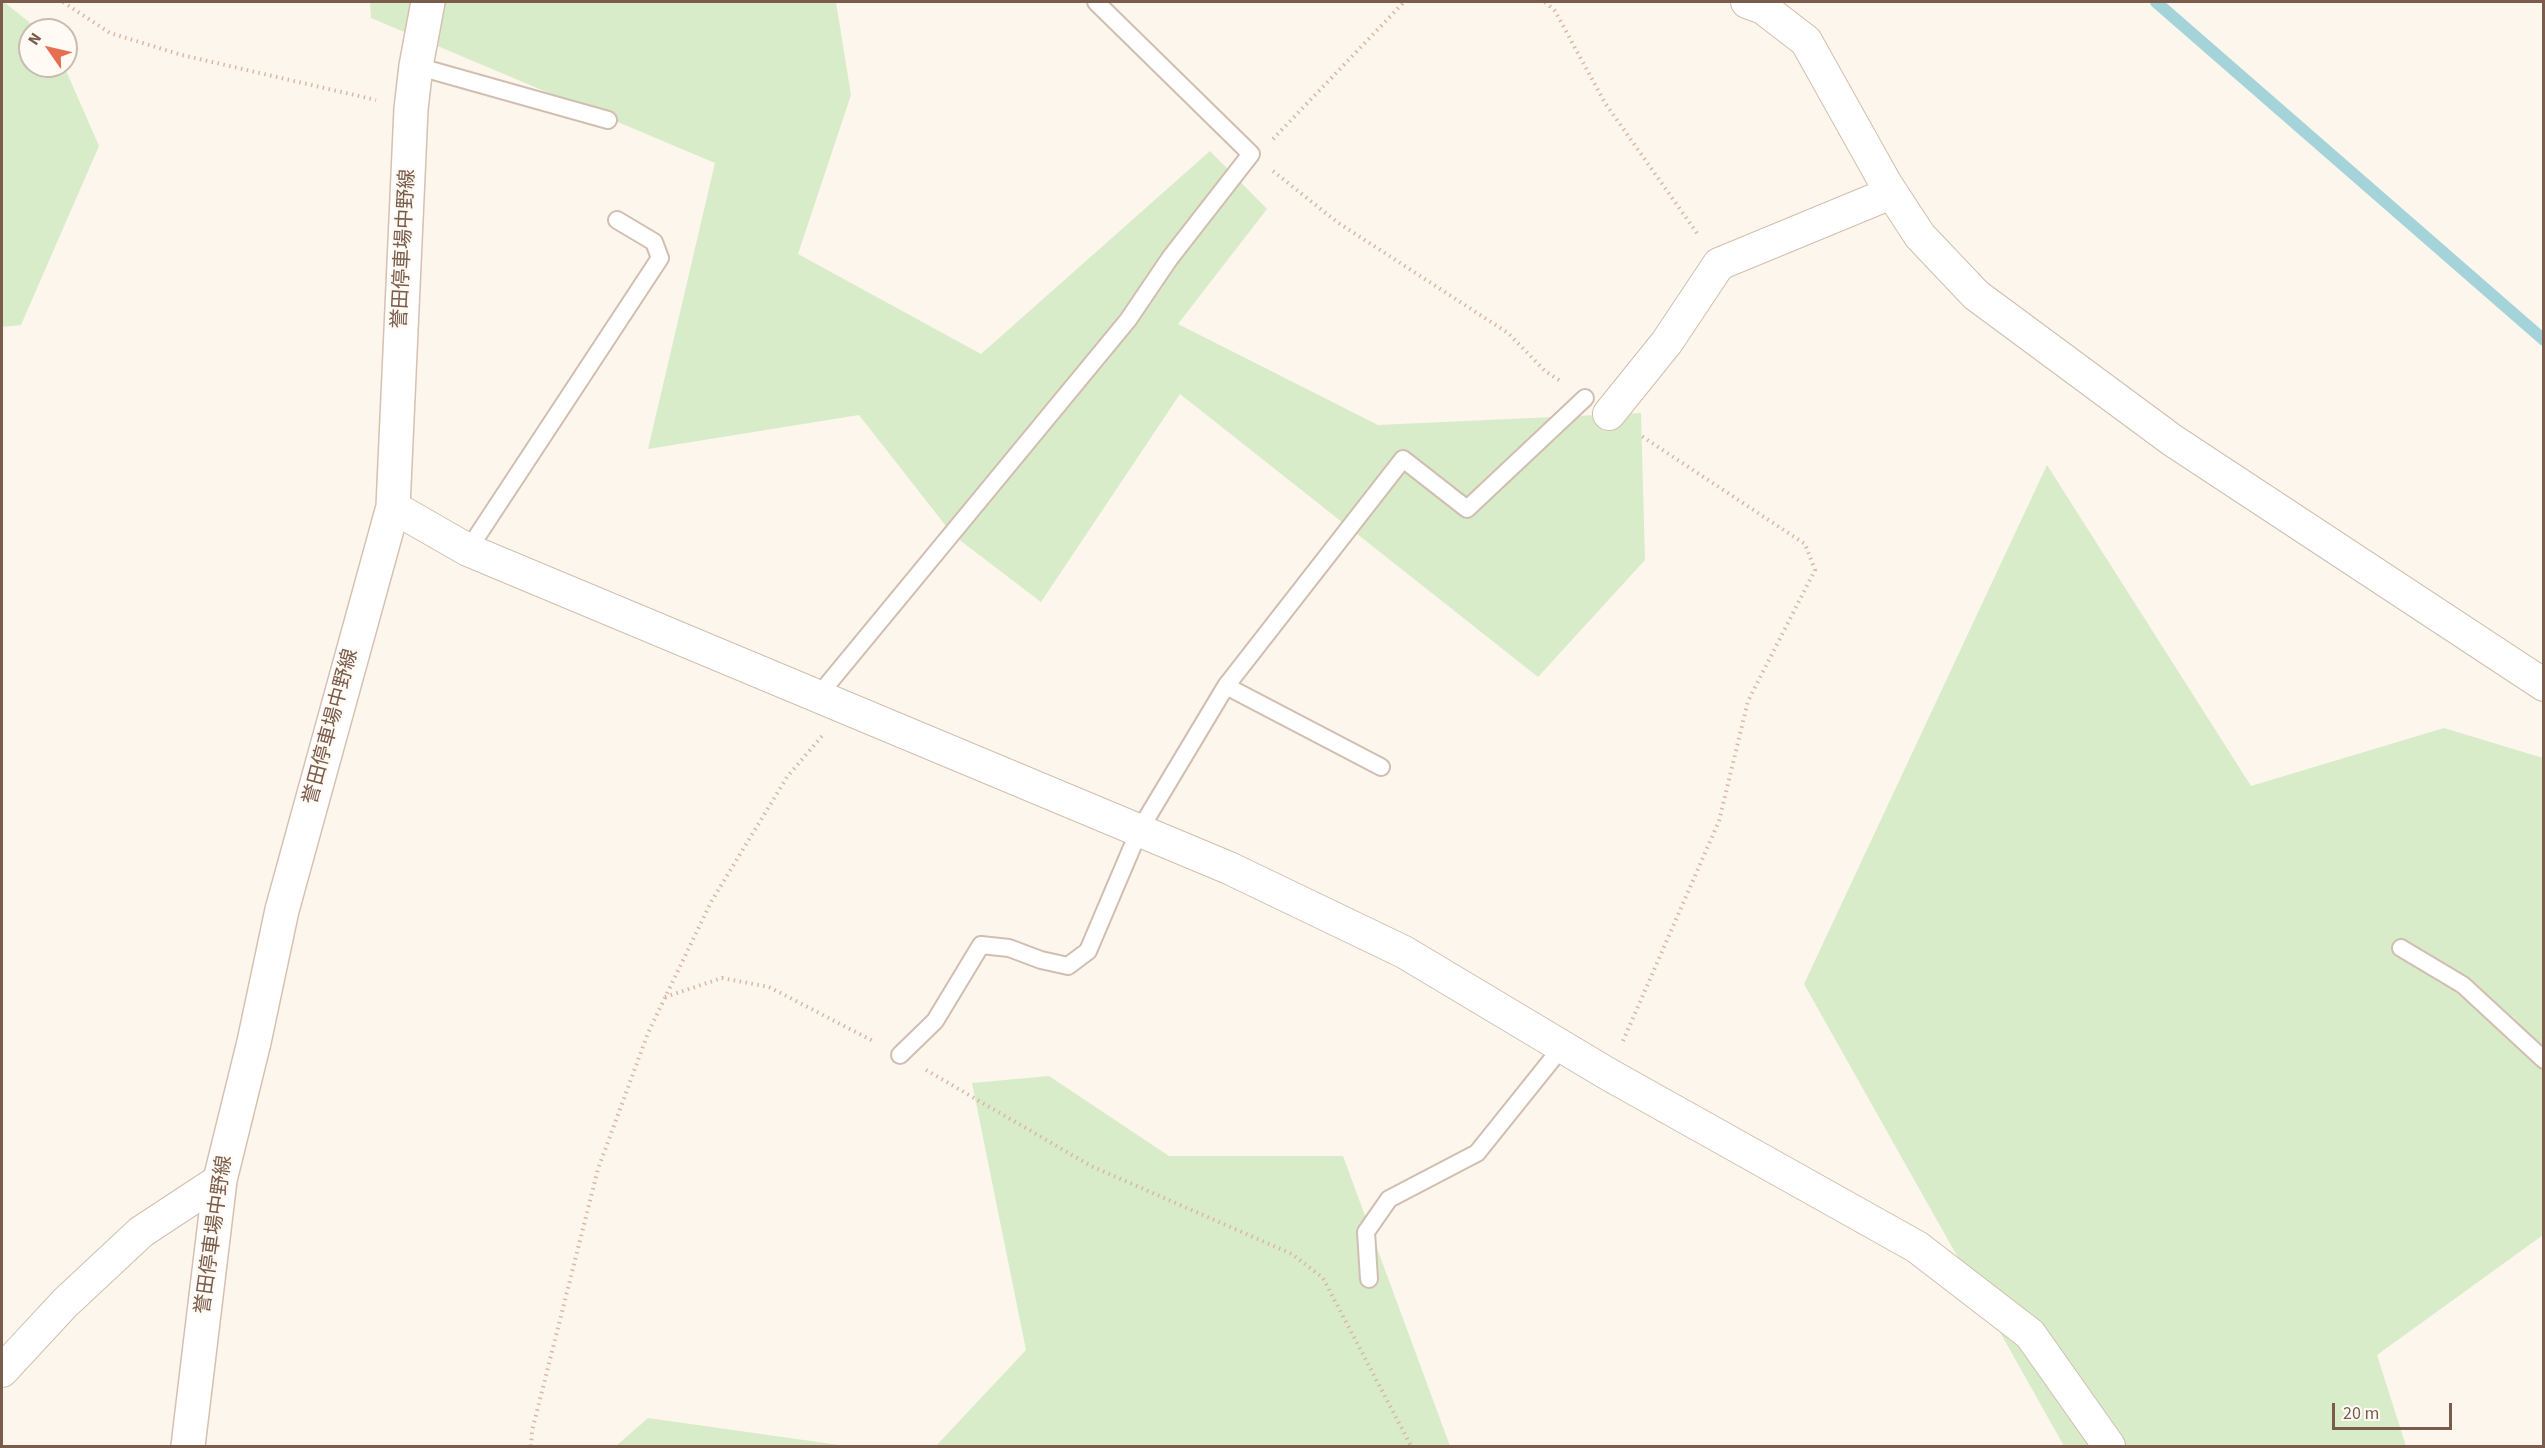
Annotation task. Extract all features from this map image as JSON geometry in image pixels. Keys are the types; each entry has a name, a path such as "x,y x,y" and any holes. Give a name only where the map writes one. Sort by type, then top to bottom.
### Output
{"main road":[{"name":"誉田停車場中野線","path":"188,1446 220,1180 254,1042 282,910 393,507 411,108 428,2"}],"street":[{"path":"1747,2 1763,8 1806,41 1891,193 1920,236 1976,295 2172,440 2544,685"},
{"path":"1597,406 1666,342 1719,264 1891,193"},
{"path":"393,507 468,550 1229,868 1404,952 1608,1074 1917,1246 2030,1334 2109,1446"},
{"path":"2,1371 65,1303 141,1232 220,1180"}],"lane":[{"path":"832,702 1128,320 1170,258 1251,154 1096,2"},
{"path":"416,66 608,120"},
{"path":"468,550 660,258 654,242 617,220"},
{"path":"900,1055 935,1021 981,945 1009,948 1041,960 1068,966 1088,951 1139,831 1226,686 1403,459 1467,508 1597,406"},
{"path":"1226,686 1381,767"},
{"path":"2401,948 2463,985 2544,1060"},
{"path":"1369,1279 1366,1232 1389,1199 1477,1153 1562,1047"}],"path":[{"path":"63,2 110,33 182,55 411,108"},
{"path":"1404,2 1277,136 1251,154 1337,222 1508,333 1545,371 1805,544 1815,570 1748,701 1719,821 1608,1074"},
{"path":"1545,2 1555,10 1605,103 1719,264"},
{"path":"531,1446 532,1431 598,1169 648,1033 711,902 832,702"},
{"path":"665,997 722,978 770,987 900,1055 1091,1166 1292,1254 1323,1278 1411,1446"}],"green space":[{"path":"2,2 4,2 24,18 18,18 18,78 69,78 99,146 21,325 2,327"},
{"path":"370,2 836,2 851,95 798,254 981,354 1210,151 1267,209 1178,324 1378,425 1641,413 1645,560 1538,677 1180,394 1041,602 953,535 859,415 648,449 715,163 371,18"},
{"path":"2047,465 2251,786 2444,728 2543,758 2543,1235 2377,1355 2406,1446 2064,1446 1804,984"},
{"path":"1049,1076 1169,1156 1343,1156 1450,1446 936,1446 1026,1350 972,1083"},
{"path":"648,1418 846,1446 616,1446"}],"waterway":[{"path":"2156,2 2544,340"}]}
